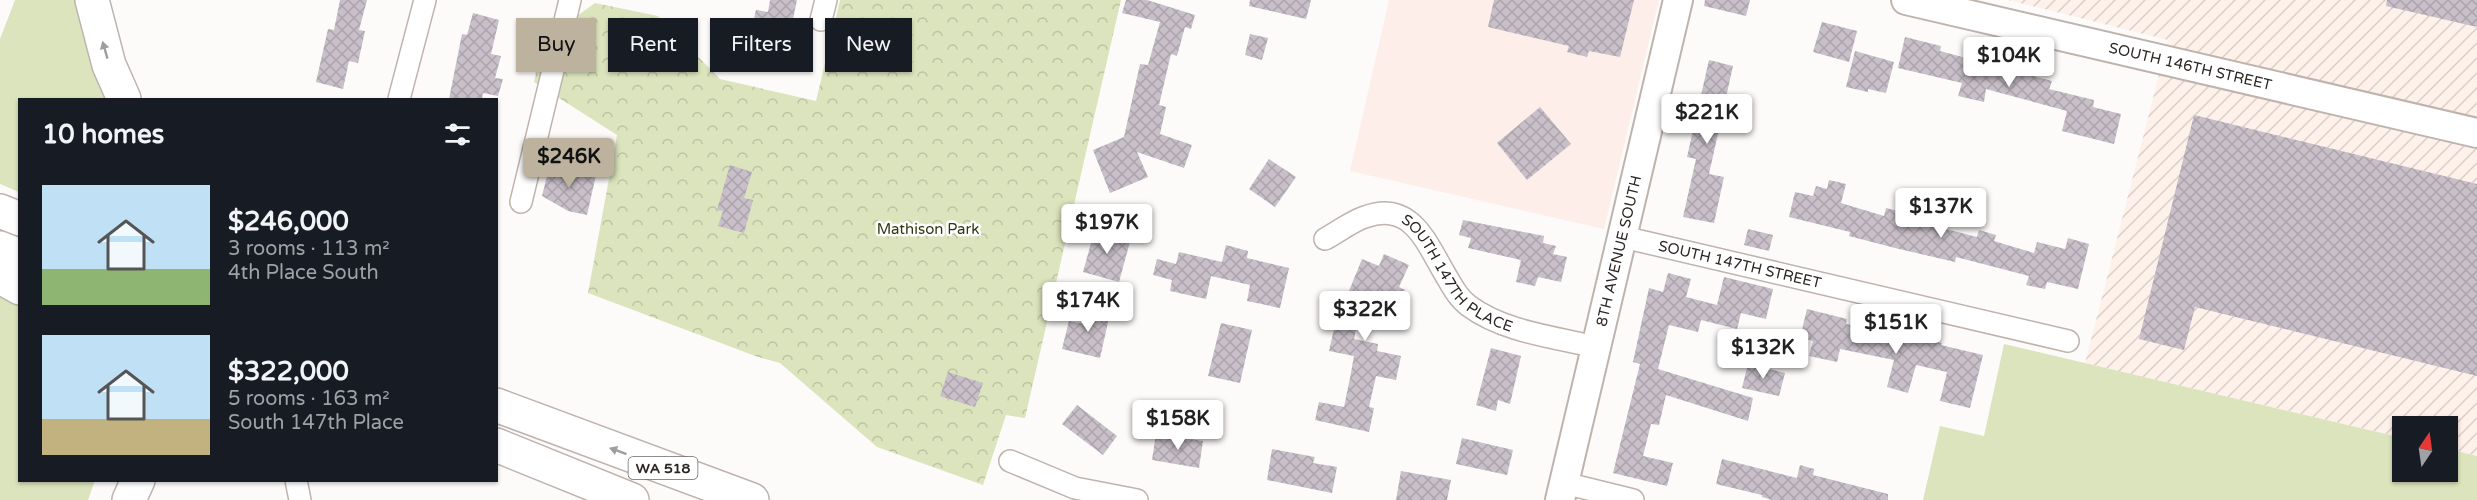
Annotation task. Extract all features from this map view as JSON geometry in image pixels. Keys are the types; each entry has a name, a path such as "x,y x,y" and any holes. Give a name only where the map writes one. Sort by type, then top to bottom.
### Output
{"highway":[{"path":"92,0 109,65 124,98"},
{"path":"0,211 18,218"},
{"path":"0,248 18,255"},
{"path":"0,277 18,287"},
{"path":"498,394 574,435"},
{"name":"WA 518","path":"498,406 752,500"},
{"name":"WA 518","path":"498,446 632,500"},
{"path":"498,455 530,459"},
{"path":"106,500 113,482"},
{"path":"129,500 137,482"}],"street":[{"path":"399,98 425,0"},
{"path":"521,202 570,0"},
{"name":"8TH AVENUE SOUTH","path":"1562,491 1678,0"},
{"name":"SOUTH 146TH STREET","path":"1906,0 2477,133"},
{"name":"SOUTH 147TH PLACE","path":"1325,238 1365,217 1390,213 1403,217 1415,225 1457,296 1470,307 1520,329 1596,347"},
{"name":"SOUTH 147TH STREET","path":"1623,237 2068,341"},
{"path":"1010,461 1075,488 1137,500"},
{"path":"296,482 300,500"},
{"path":"1562,491 1633,500"}],"shaded area":[{"path":"1389,0 1659,0 1604,229 1350,171"},
{"path":"2008,0 2477,0 2477,456 2458,451 2458,416 2392,416 2392,435 2085,363 2168,40"}],"green space":[{"path":"15,0 80,0 83,34 110,98 18,98 18,192 0,184 0,39"},
{"name":"Mathison Park","path":"840,0 1121,0 1025,418 1006,415 983,485 877,447 780,363 758,357 588,293 617,135 534,82 536,72 596,72 596,18 574,18 595,3 660,18 608,18 608,72 698,72 698,57 710,69 710,72 720,79 816,101 825,63 825,72 912,72 912,18 836,18"},
{"path":"0,292 18,301 18,482 94,482 88,500 0,500"},
{"path":"2004,344 2392,435 2392,482 2458,482 2458,451 2477,456 2477,500 1923,500 1940,426 1984,436"}],"building":[{"path":"340,0 367,0 359,30 365,31 358,63 349,61 343,89 316,82 328,29 334,30"},
{"path":"770,0 797,0 793,18 754,18 756,10 768,12"},
{"path":"1126,0 1147,0 1195,15 1191,29 1185,27 1177,56 1171,54 1159,105 1166,107 1160,134 1192,145 1184,168 1137,152 1148,177 1110,193 1093,150 1124,137 1140,64 1148,65 1160,22 1122,13"},
{"path":"1250,0 1311,0 1306,19 1249,6"},
{"path":"1494,0 1634,0 1620,57 1589,51 1587,57 1567,52 1569,46 1488,27"},
{"path":"1705,0 1750,0 1746,16 1704,6"},
{"path":"2387,0 2477,0 2477,27 2386,6"},
{"path":"473,13 499,20 491,54 501,56 495,78 503,79 498,96 483,93 482,98 449,98 462,34 467,35"},
{"path":"1822,22 1857,31 1849,62 1813,52"},
{"path":"1250,34 1268,38 1262,60 1245,55"},
{"path":"1905,37 1941,46 1940,51 2052,81 2049,89 2094,100 2093,107 2121,114 2114,144 2062,131 2067,111 1986,89 1984,102 1958,96 1962,83 1898,68"},
{"path":"1855,51 1894,62 1886,93 1846,87"},
{"path":"1709,60 1733,66 1709,174 1724,177 1714,223 1683,217 1696,159 1687,157"},
{"path":"1540,107 1571,144 1527,180 1497,143"},
{"path":"2194,115 2477,184 2477,376 2195,307 2184,350 2139,339"},
{"path":"1269,159 1296,177 1275,207 1249,189"},
{"path":"550,164 596,175 587,215 568,211 542,196"},
{"path":"730,165 752,172 744,198 753,200 744,233 718,226 723,211 717,210"},
{"path":"1829,180 1846,184 1841,203 1884,216 1886,208 1905,213 1903,218 1977,237 1979,230 1996,235 1994,241 2034,253 2037,242 2065,249 2068,238 2089,244 2078,289 2047,282 2045,289 2026,285 2029,276 1956,257 1955,262 1895,248 1849,236 1850,232 1789,217 1795,192 1813,196 1816,186 1827,189"},
{"path":"1463,220 1544,236 1543,243 1556,246 1553,254 1567,257 1561,282 1538,277 1535,286 1516,282 1521,260 1468,248 1471,238 1459,235"},
{"path":"1095,229 1131,238 1119,282 1083,272"},
{"path":"1748,229 1773,235 1769,251 1744,245"},
{"path":"1226,245 1248,251 1247,258 1289,268 1280,308 1247,301 1250,285 1211,276 1206,299 1170,291 1172,280 1153,275 1157,259 1176,264 1179,252 1222,262"},
{"path":"1384,254 1409,265 1399,287 1405,290 1395,314 1362,300 1354,339 1378,344 1377,351 1401,356 1396,380 1376,376 1369,407 1374,408 1369,432 1315,420 1319,402 1344,407 1354,356 1329,351 1339,307 1342,308 1362,259 1379,266"},
{"path":"1668,273 1691,279 1686,297 1717,305 1724,277 1773,289 1766,319 1741,313 1737,329 1701,320 1698,332 1669,325 1658,369 1753,398 1748,421 1666,395 1659,425 1651,424 1643,456 1673,463 1667,486 1613,473 1640,364 1633,362 1649,288 1663,292"},
{"path":"1090,304 1111,309 1100,358 1062,349 1069,321 1085,324"},
{"path":"1807,309 1847,319 1846,324 1942,343 1941,345 1983,355 1970,408 1940,401 1947,372 1916,365 1908,393 1887,387 1894,360 1840,349 1837,362 1809,356 1813,341 1800,338"},
{"path":"1221,323 1252,330 1240,383 1208,376"},
{"path":"1491,348 1521,356 1510,404 1498,400 1496,411 1476,405"},
{"path":"1748,364 1785,373 1779,396 1742,388"},
{"path":"948,372 983,383 975,407 940,396"},
{"path":"1077,405 1117,436 1103,455 1062,424"},
{"path":"1156,434 1203,441 1199,468 1152,460"},
{"path":"1462,438 1513,450 1507,475 1456,464"},
{"path":"1272,449 1315,457 1313,463 1337,467 1332,493 1267,480"},
{"path":"1722,459 1797,478 1800,465 1814,469 1813,475 1888,494 1888,500 1772,500 1762,495 1716,484"},
{"path":"1401,471 1451,480 1447,500 1396,500"}]}
